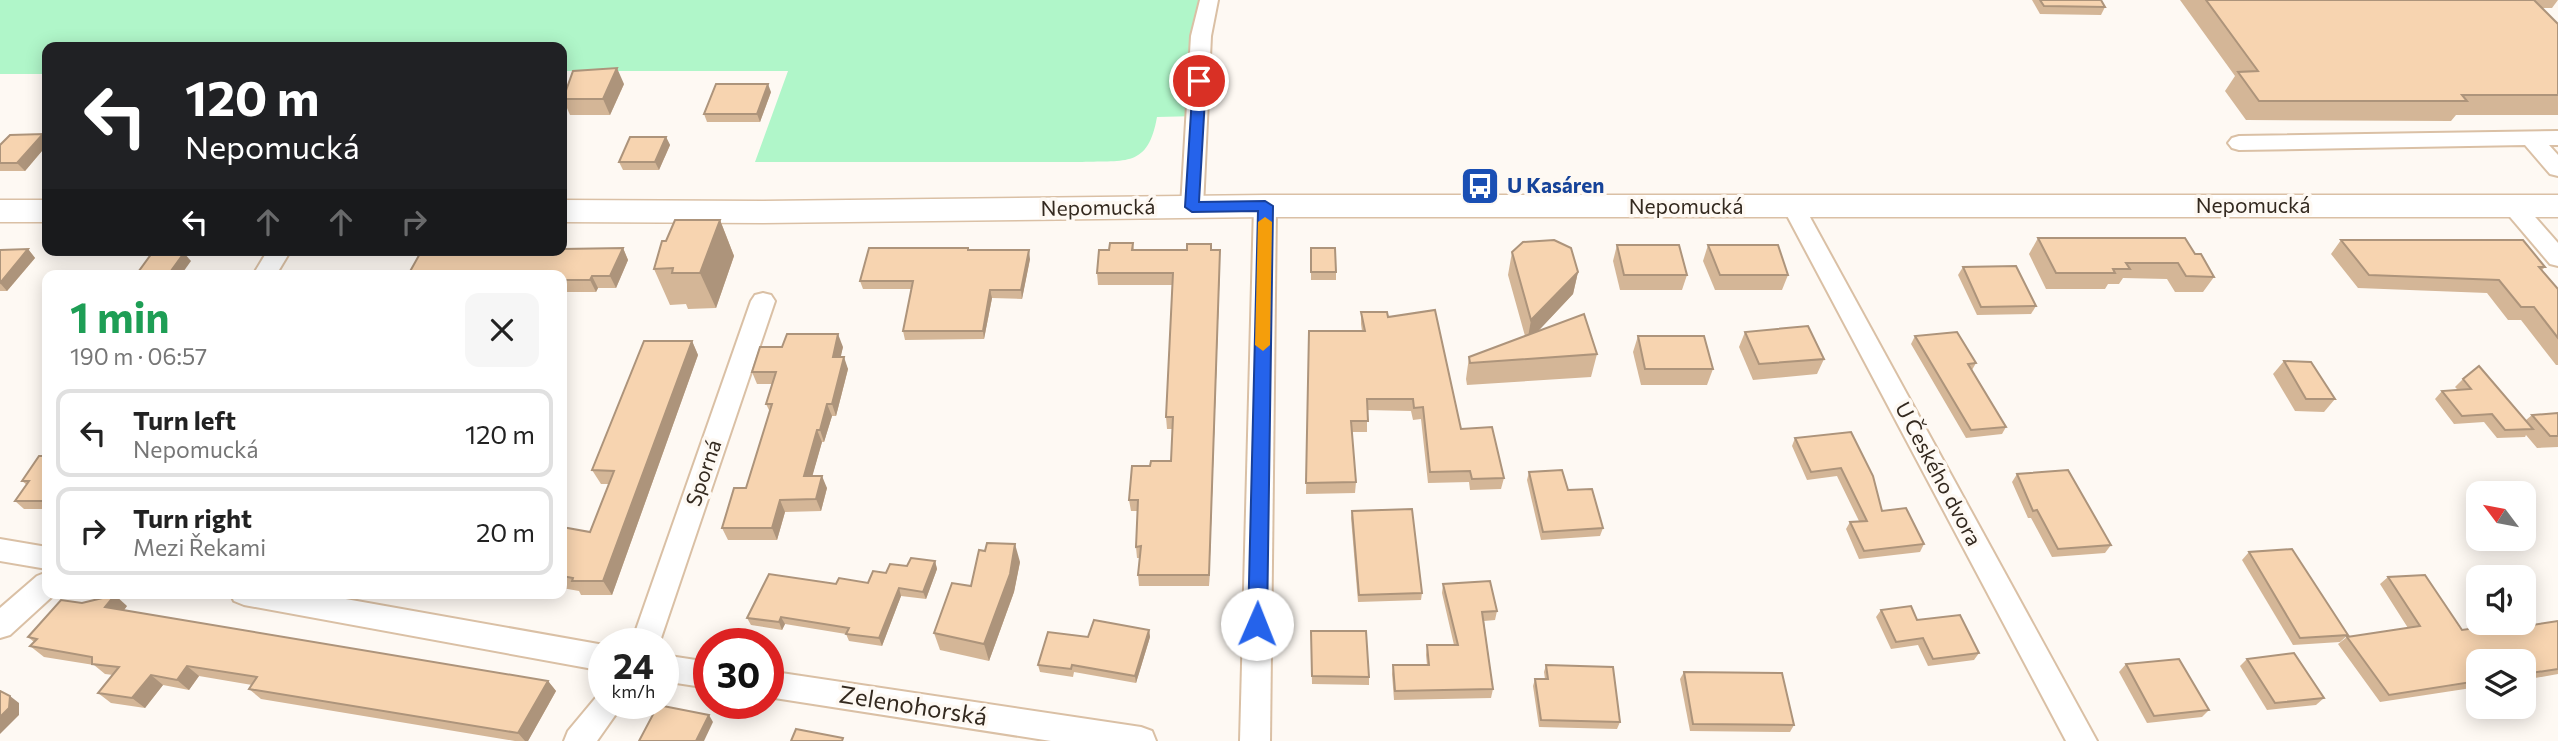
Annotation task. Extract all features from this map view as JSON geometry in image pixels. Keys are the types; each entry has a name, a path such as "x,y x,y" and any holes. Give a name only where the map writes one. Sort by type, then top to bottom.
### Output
{"street":[{"path":"1192,207 1201,36 1209,0"},
{"path":"2531,138 2558,169"},
{"path":"2239,143 2558,138"},
{"name":"Nepomucká","path":"567,211 763,212 1265,206 1794,208 2558,205"},
{"path":"1255,741 1265,206"},
{"path":"2513,206 2558,258"},
{"name":"U Českého dvora","path":"1794,208 2082,741"},
{"path":"0,211 42,211"},
{"name":"Sporná","path":"651,628 763,301"},
{"path":"0,550 42,557"},
{"path":"0,626 42,588"},
{"path":"276,599 588,655"},
{"name":"Zelenohorská","path":"784,686 1141,741"},
{"path":"579,741 596,719"}],"green space":[{"path":"0,0 1209,0 1198,116 1157,117 1148,145 1141,153 1133,158 1111,161 755,162 788,71 567,71 567,42 42,42 42,74 0,74"}],"building":[{"path":"2040,0 2101,0 2105,7 2044,6"},
{"path":"2206,0 2534,0 2558,24 2558,95 2462,95 2467,101 2259,101 2238,72 2258,71"},
{"path":"617,68 603,99 567,99 567,88 573,71"},
{"path":"716,84 768,84 757,114 704,114"},
{"path":"42,134 17,163 0,163 0,145 10,135"},
{"path":"630,137 666,137 655,162 619,162"},
{"path":"675,220 720,220 700,273 672,273 673,268 654,269 662,241 666,241"},
{"path":"2038,238 2185,238 2195,254 2201,254 2214,277 2186,276 2178,263 2126,263 2130,269 2113,269 2115,273 2056,273"},
{"path":"1554,240 1571,248 1578,272 1531,320 1512,252 1523,242"},
{"path":"2341,240 2523,240 2545,267 2539,267 2558,289 2558,338 2534,307 2521,307 2499,280 2369,275"},
{"path":"1110,243 1133,243 1132,250 1187,250 1187,244 1211,244 1211,250 1220,250 1209,575 1138,575 1141,546 1136,547 1138,500 1129,500 1132,466 1150,466 1151,461 1171,461 1173,417 1166,417 1173,273 1097,273 1099,250 1109,250"},
{"path":"1617,245 1679,245 1687,275 1624,275"},
{"path":"1708,245 1778,245 1788,275 1720,275"},
{"path":"623,248 610,276 592,276 590,280 567,280 567,270 411,270 419,256 567,256 567,249"},
{"path":"869,248 1029,250 1021,290 990,290 983,331 903,331 913,281 860,281"},
{"path":"1311,248 1335,248 1336,272 1311,272"},
{"path":"28,249 0,283 0,250"},
{"path":"150,256 182,256 172,270 140,270"},
{"path":"2016,266 2036,306 1981,307 1963,267"},
{"path":"1435,310 1461,429 1492,427 1504,478 1472,479 1470,471 1430,472 1423,407 1414,408 1413,399 1367,399 1368,421 1351,421 1356,482 1306,483 1309,331 1365,331 1361,312 1387,312 1388,317"},
{"path":"1584,314 1597,354 1470,363 1469,357"},
{"path":"1808,326 1824,359 1759,364 1745,332"},
{"path":"1957,332 1976,363 1968,364 2006,427 1971,430 1915,336"},
{"path":"787,334 838,334 833,357 844,357 832,404 827,404 804,476 822,476 816,499 780,500 772,528 722,528 734,488 746,488 772,404 766,404 776,372 752,372 760,347 782,347"},
{"path":"1638,336 1704,336 1713,369 1645,369"},
{"path":"644,341 692,341 603,581 572,581 573,578 567,577 567,528 590,532 614,471 592,470"},
{"path":"2284,361 2311,362 2335,399 2306,399"},
{"path":"2479,366 2533,429 2505,430 2492,414 2462,416 2442,391 2471,389 2463,379"},
{"path":"2558,413 2558,436 2550,436 2532,415"},
{"path":"1851,432 1873,476 1882,511 1906,508 1924,544 1864,551 1850,522 1867,521 1841,468 1811,472 1795,438"},
{"path":"39,456 42,456 42,501 15,501 29,481 22,481"},
{"path":"1562,470 1568,490 1592,489 1603,528 1543,532 1529,472"},
{"path":"2068,470 2111,545 2058,549 2037,510 2033,511 2017,474"},
{"path":"1412,509 1422,593 1359,595 1352,511"},
{"path":"987,543 1015,544 1010,574 984,644 934,633 952,583 971,586 979,550 985,551"},
{"path":"2292,549 2348,635 2300,638 2249,552"},
{"path":"911,558 935,561 923,592 899,588 879,638 846,634 849,628 781,617 779,622 747,618 769,574 836,584 839,578 868,583 873,571 886,573 890,564 907,566"},
{"path":"2425,575 2462,630 2466,629 2466,635 2536,635 2536,624 2558,621 2558,669 2536,672 2536,649 2466,649 2466,683 2389,695 2347,637 2420,626 2388,577"},
{"path":"1490,581 1497,611 1482,612 1493,689 1395,691 1393,665 1429,665 1427,645 1458,645 1443,584"},
{"path":"112,599 105,607 548,681 518,733 249,689 257,677 187,666 177,680 151,675 132,698 98,693 119,667 92,664 92,657 30,646 37,639 28,637 61,600 82,603"},
{"path":"1911,606 1917,620 1960,615 1979,653 1933,659 1923,638 1896,642 1881,610"},
{"path":"1094,620 1149,630 1135,676 1072,665 1071,669 1038,665 1048,632 1088,637"},
{"path":"1311,631 1366,631 1369,677 1312,676"},
{"path":"2294,653 2324,698 2275,703 2247,659"},
{"path":"2179,659 2209,710 2154,716 2126,664"},
{"path":"1546,665 1613,667 1620,722 1541,720 1535,679 1548,679"},
{"path":"1684,672 1782,673 1794,725 1693,724"},
{"path":"0,691 10,696 9,708 0,717"},
{"path":"679,709 693,712 693,719 707,719 696,741 639,741 651,719 679,719"},
{"path":"796,729 843,738 842,741 791,741"}],"slow traffic":[{"path":"1263,345 1265,222"}],"place":[{"name":"U Kasáren","path":"1480,186"}],"route":[{"path":"1199,81 1192,207 1265,206 1257,624"}]}
